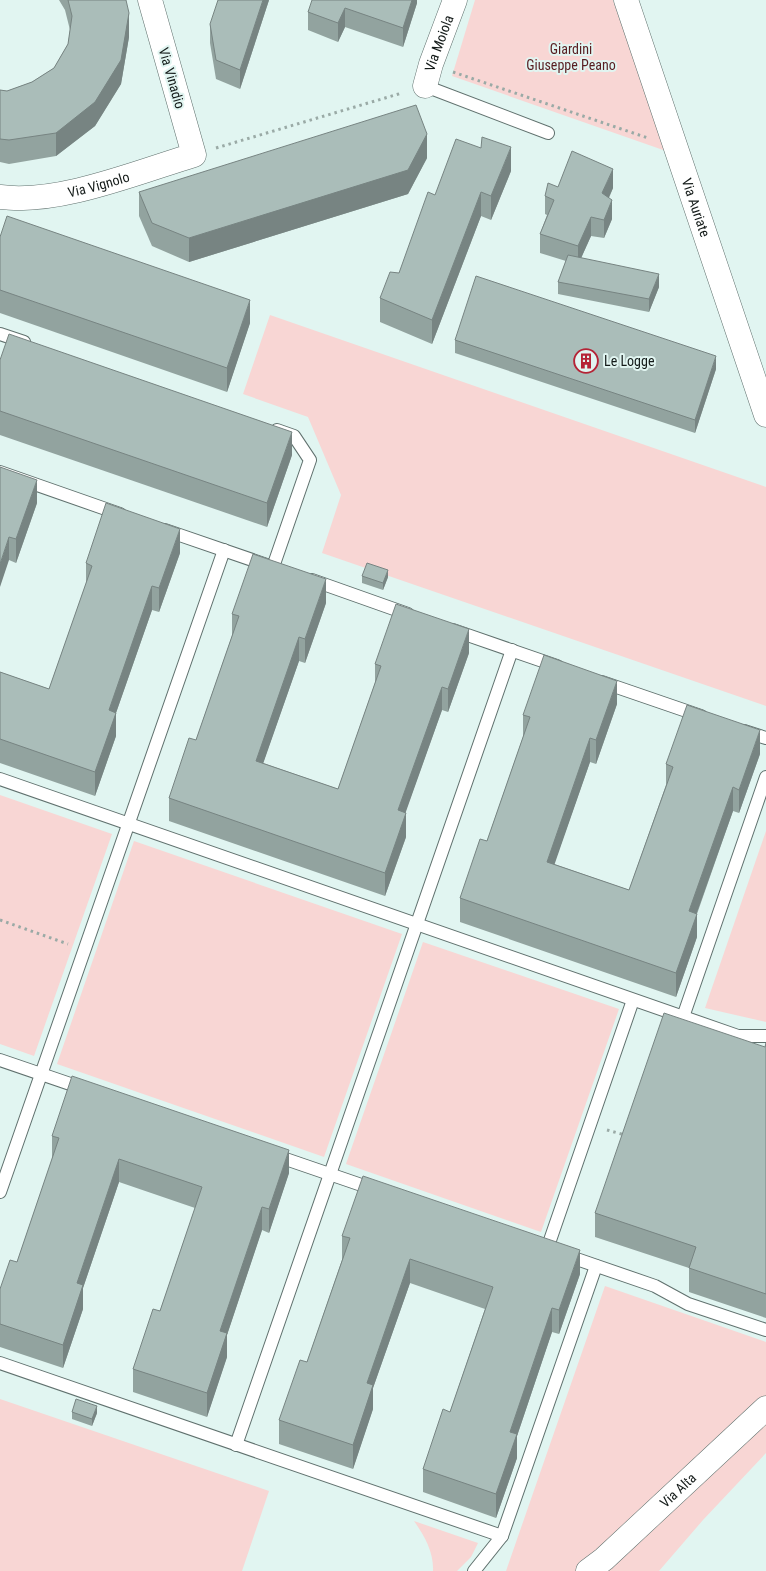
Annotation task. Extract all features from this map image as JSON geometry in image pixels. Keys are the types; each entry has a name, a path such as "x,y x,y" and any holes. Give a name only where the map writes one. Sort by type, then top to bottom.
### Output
{"street":[{"name":"Via Vinadio","path":"150,0 194,155"},
{"name":"Via Moiola","path":"425,86 431,64 455,0"},
{"name":"Via Auriate","path":"626,0 766,415"},
{"name":"Via Vignolo","path":"0,197 40,197 75,191 194,155"},
{"name":"Via Alta","path":"588,1571 604,1559 766,1408"}],"lane":[{"path":"425,86 548,133"},
{"path":"0,334 37,347"},
{"path":"150,525 278,569 310,460 294,436 266,427"},
{"path":"0,472 132,518"},
{"path":"0,1192 224,550"},
{"path":"301,577 421,618"},
{"path":"439,625 566,669"},
{"path":"236,1445 512,650"},
{"path":"593,678 711,719"},
{"path":"729,726 766,738"},
{"path":"683,1017 766,777"},
{"path":"0,779 738,1036 766,1036"},
{"path":"633,1000 542,1247 655,1286 688,1304 766,1330"},
{"path":"0,1060 97,1093"},
{"path":"265,1151 387,1193"},
{"path":"474,1571 502,1536 596,1266"},
{"path":"0,1363 502,1536"}],"path":[{"path":"431,64 677,148"},
{"path":"194,155 425,86"},
{"path":"0,920 84,950"}],"green space":[{"name":"Giardini Giuseppe Peano","path":"475,0 613,0 666,151 452,76"},
{"path":"270,315 766,487 766,706 322,553 341,495 308,417 243,394"},
{"path":"0,795 112,834 34,1056 0,1044"},
{"path":"766,831 766,1022 705,1008"},
{"path":"134,841 402,934 324,1157 57,1064"},
{"path":"423,942 619,1009 541,1232 346,1164"},
{"path":"605,1286 766,1342 766,1453 703,1520 659,1571 506,1571"},
{"path":"0,1399 269,1491 242,1571 0,1571"},
{"path":"414,1521 478,1543 471,1557 457,1571 433,1571 430,1551 425,1538"}],"building":[{"path":"68,0 126,0 129,13 121,60 95,102 56,133 9,140 0,139 0,90 7,91 32,82 54,68 68,44 72,16"},
{"path":"218,0 263,0 240,70 216,60 210,24"},
{"path":"312,0 412,0 403,28 345,8 338,23 308,12"},
{"path":"416,105 427,134 408,170 189,238 152,223 139,192"},
{"path":"482,137 511,147 491,196 481,192 432,320 380,298 390,272 399,273 428,192 435,195 456,139 481,148"},
{"path":"572,151 613,169 602,193 612,200 604,220 591,217 578,246 540,234 554,200 545,196 548,183 558,187"},
{"path":"7,216 250,300 227,368 0,290 0,237"},
{"path":"568,255 659,274 649,299 558,282"},
{"name":"Le Logge","path":"476,276 716,356 695,420 455,340"},
{"path":"9,334 292,432 267,503 0,411 0,360"},
{"path":"0,467 37,480 16,539 9,537 0,564"},
{"path":"106,503 180,529 159,588 152,586 109,710 116,713 95,772 0,739 0,672 49,689 92,566 86,563"},
{"path":"253,554 326,579 305,639 299,637 256,761 338,789 381,666 375,664 396,604 469,629 448,689 442,687 398,810 406,813 385,873 169,798 189,738 196,740 239,616 232,614"},
{"path":"367,563 388,570 383,583 362,576"},
{"path":"544,655 617,681 596,740 590,738 547,862 629,890 673,767 666,764 687,705 760,730 739,790 733,787 689,911 697,914 676,973 460,898 480,839 487,841 530,717 523,715"},
{"path":"664,1013 765,1047 766,1043 766,1294 689,1268 696,1247 595,1213"},
{"path":"72,1076 289,1150 269,1209 262,1207 220,1331 227,1333 207,1393 133,1369 153,1309 160,1311 202,1187 119,1159 77,1283 83,1285 63,1345 0,1324 0,1289 10,1260 17,1262 59,1138 52,1136"},
{"path":"363,1176 580,1250 559,1310 552,1308 510,1432 517,1434 496,1494 423,1469 443,1409 450,1412 493,1287 410,1259 367,1383 373,1385 353,1445 279,1420 300,1360 307,1362 350,1238 342,1236"},
{"path":"76,1399 97,1406 92,1419 72,1412"}],"place":[{"name":"Le Logge","path":"586,361"}]}
